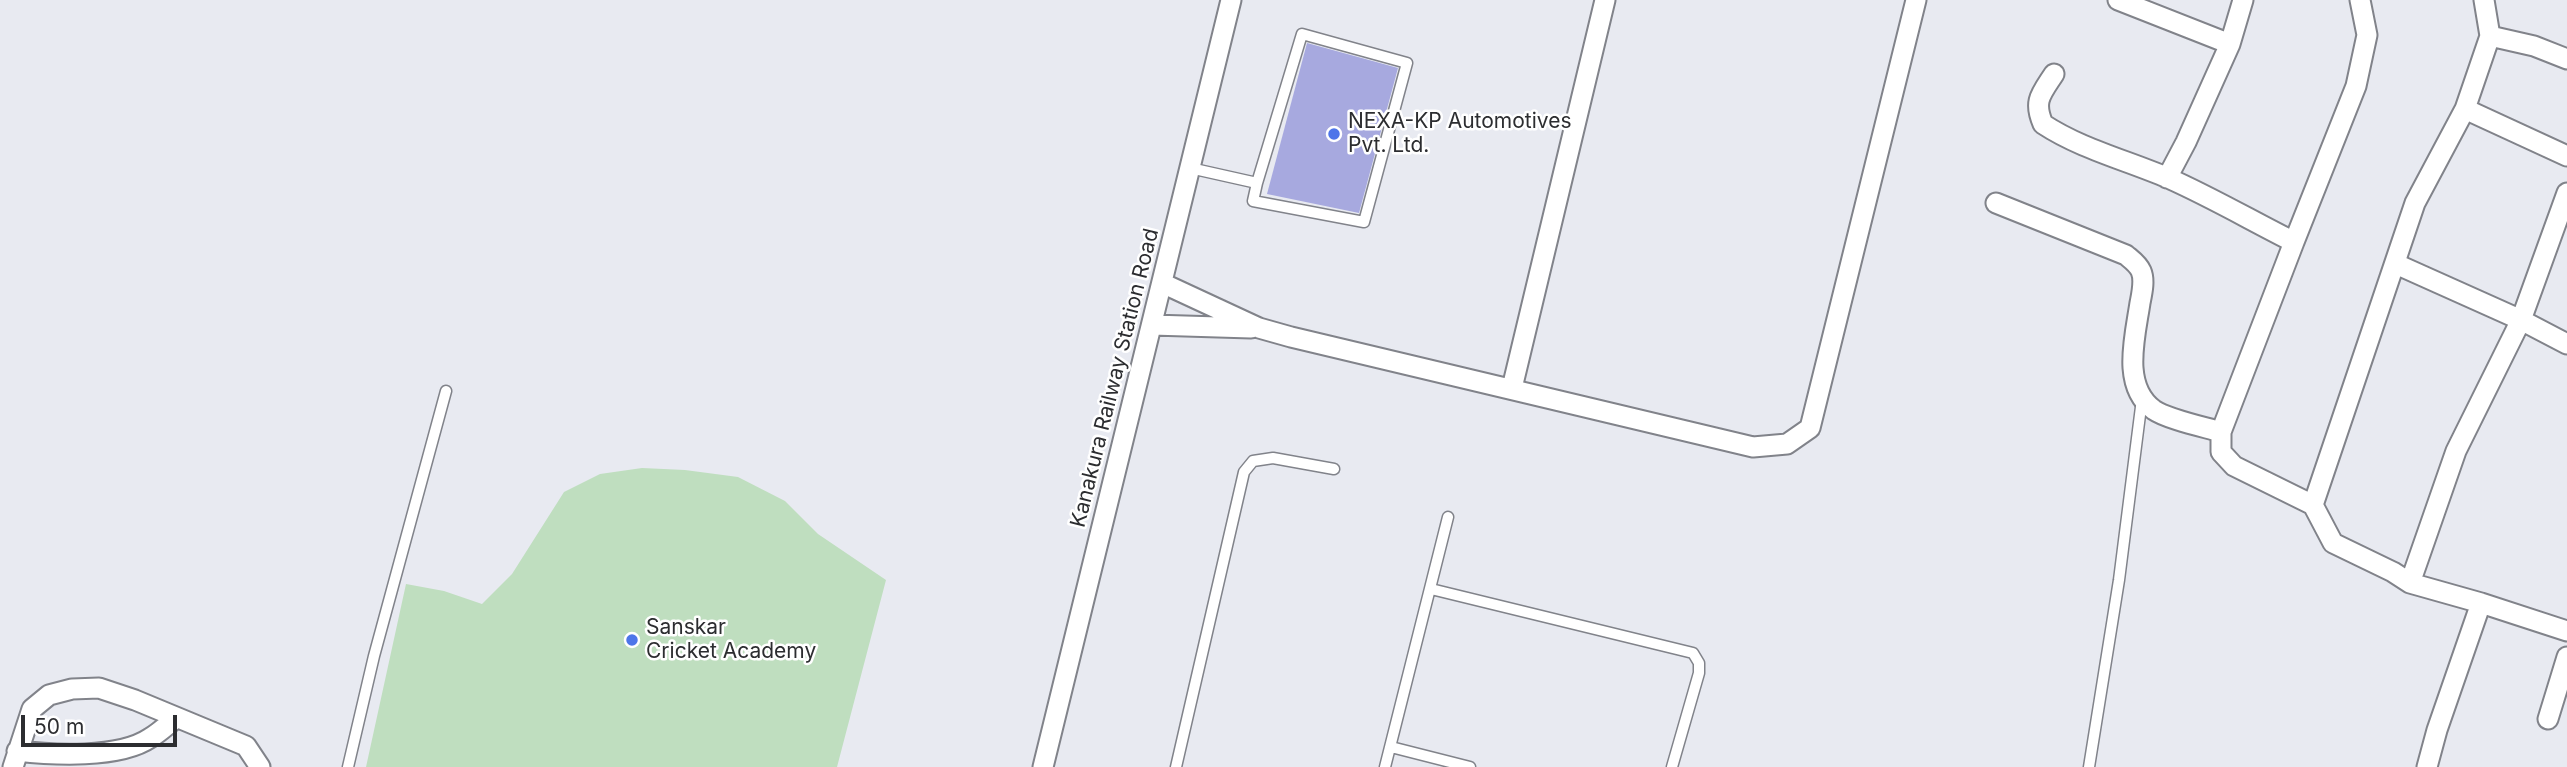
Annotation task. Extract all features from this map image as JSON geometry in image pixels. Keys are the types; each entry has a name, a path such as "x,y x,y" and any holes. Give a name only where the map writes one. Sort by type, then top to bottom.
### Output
{"street":[{"name":"Kanakura Railway Station Road","path":"1043,767 1231,0"},
{"path":"1511,388 1605,0"},
{"path":"1162,283 1259,328 1365,356 1511,388 1753,447 1787,444 1810,428 1916,0"},
{"path":"2118,0 2230,44"},
{"path":"2167,178 2230,44 2243,0"},
{"path":"2360,0 2367,35 2356,86 2221,432 2221,452 2234,466 2313,505 2333,543 2410,583 2567,631"},
{"path":"2313,505 2415,203 2465,109 2490,36 2484,0"},
{"path":"2490,36 2535,46 2567,59"},
{"path":"2054,74 2039,97 2038,111 2043,124 2091,148 2167,178 2294,242"},
{"path":"2465,109 2567,156"},
{"path":"2410,583 2456,451 2521,320 2563,216 2567,193"},
{"path":"1996,203 2126,256 2136,263 2142,273 2143,285 2132,351 2134,379 2142,398 2156,411 2221,432"},
{"path":"2396,264 2521,320 2567,344"},
{"path":"1152,325 1259,328"},
{"path":"2427,767 2481,603"},
{"path":"2548,719 2567,657"},
{"path":"176,718 148,740 113,751 15,759 32,709 49,695 72,689 99,688 135,700 246,746 260,767"}],"lane":[{"path":"1303,34 1408,62 1364,222 1253,201 1257,183 1303,34"},
{"path":"1190,168 1257,183"},
{"path":"348,767 374,656 446,391"},
{"path":"2089,767 2119,580 2142,398"},
{"path":"1176,767 1244,472 1253,461 1273,458 1334,469"},
{"path":"1385,767 1448,517"},
{"path":"1431,589 1693,653 1699,663 1699,673 1672,767"},
{"path":"1391,747 1470,767"}],"green space":[{"name":"Sanskar Cricket Academy","path":"642,468 738,477 785,501 818,534 886,580 837,767 366,767 406,584 444,591 482,604 512,574 564,492 600,474"}],"building":[{"name":"NEXA-KP Automotives Pvt. Ltd.","path":"1307,43 1398,68 1359,213 1267,194"}],"place":[{"name":"NEXA-KP Automotives Pvt. Ltd.","path":"1334,134"},
{"name":"Sanskar Cricket Academy","path":"632,640"}]}
